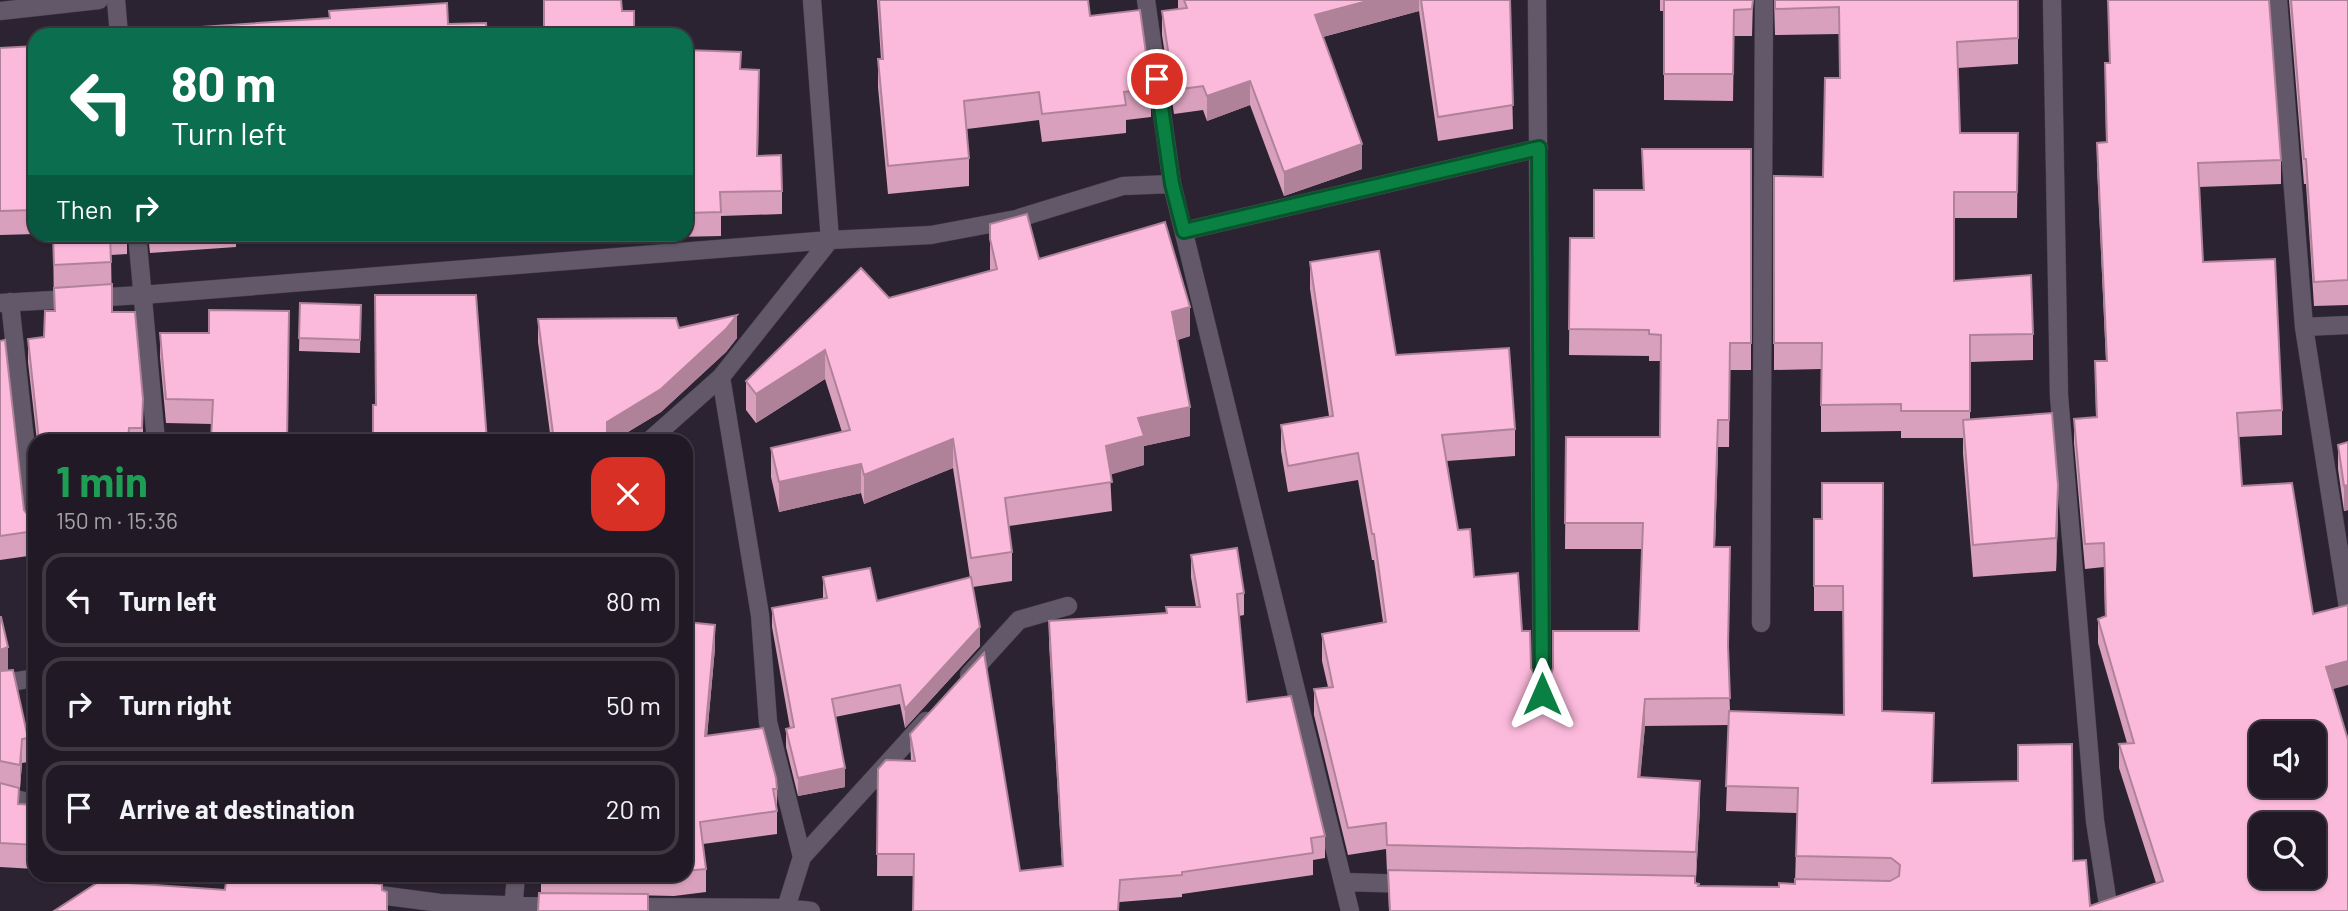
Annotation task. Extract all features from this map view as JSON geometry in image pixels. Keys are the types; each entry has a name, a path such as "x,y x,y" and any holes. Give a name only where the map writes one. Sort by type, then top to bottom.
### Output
{"street":[{"path":"0,11 99,0"},
{"path":"116,0 118,28"},
{"path":"657,434 721,377 830,240 812,0"},
{"path":"1146,0 1172,184 1350,911"},
{"path":"1536,0 1542,694"},
{"path":"1761,623 1764,0"},
{"path":"2052,0 2059,396 2095,821 2109,911"},
{"path":"2278,0 2304,327 2348,608"},
{"path":"1184,231 1539,148"},
{"path":"28,478 5,302 142,295 931,234 1016,219 1123,186 1172,184"},
{"path":"138,242 155,434"},
{"path":"2304,327 2348,325"},
{"path":"721,377 760,615 768,722 802,857"},
{"path":"953,692 1019,620 1069,606"},
{"path":"0,684 28,679"},
{"path":"786,908 802,857 934,713"},
{"path":"0,795 28,802"},
{"path":"513,909 515,882"},
{"path":"1344,882 1427,884"},
{"path":"341,886 367,893 440,903 513,909 581,907"},
{"path":"609,907 786,908 811,911"}],"building":[{"path":"544,0 621,0 622,11 634,11 634,28 544,28"},
{"path":"879,0 1088,0 1090,16 1140,10 1151,89 1124,92 1126,105 1042,114 1039,92 964,101 969,158 888,166 878,59 883,59"},
{"path":"1184,0 1371,0 1315,15 1362,144 1284,172 1250,81 1207,96 1203,86 1174,90 1162,11 1187,8"},
{"path":"1421,0 1510,0 1513,105 1438,117"},
{"path":"1664,0 1753,0 1752,9 1734,10 1733,74 1664,74"},
{"path":"1775,0 2018,0 2018,38 1957,42 1960,133 2018,133 2017,192 1954,192 1954,281 2031,275 2033,334 1970,335 1970,411 1901,411 1901,404 1821,405 1822,343 1774,343 1774,176 1823,177 1825,78 1840,78 1839,7 1775,9"},
{"path":"2108,0 2269,0 2281,160 2198,163 2203,262 2275,259 2282,410 2237,413 2242,486 2292,483 2313,614 2348,605 2348,661 2326,667 2348,740 2348,911 1390,911 1388,870 1695,876 1698,886 1779,887 1779,883 1795,884 1795,879 1890,881 1899,876 1900,865 1891,858 1796,856 1798,788 1726,786 1729,711 1844,715 1843,586 1814,586 1814,519 1822,519 1822,483 1883,483 1882,711 1934,713 1932,783 2018,781 2018,745 2072,744 2073,861 2086,860 2090,906 2163,881 2119,744 2134,743 2098,619 2106,616 2104,543 2085,544 2074,419 2097,417 2095,361 2107,361 2097,143 2107,142 2105,63 2110,63"},
{"path":"2291,0 2348,0 2348,280 2314,282"},
{"path":"447,3 448,24 486,23 486,28 168,28 330,18 329,11"},
{"path":"28,46 28,210 0,211 0,48"},
{"path":"693,50 741,52 740,69 759,70 757,156 781,155 782,191 720,192 721,212 693,213"},
{"path":"1642,149 1751,149 1751,343 1730,343 1729,420 1718,420 1714,547 1730,547 1730,698 1645,699 1638,777 1700,781 1696,852 1387,845 1386,823 1348,828 1314,689 1333,687 1322,634 1386,622 1374,534 1358,453 1288,466 1281,425 1333,416 1310,262 1379,251 1396,355 1509,348 1515,429 1442,435 1458,530 1470,529 1474,577 1518,573 1522,631 1530,631 1531,668 1536,677 1543,679 1551,674 1553,668 1553,631 1639,631 1643,523 1565,523 1566,437 1660,437 1661,335 1649,334 1649,330 1569,329 1570,238 1594,238 1594,190 1644,190"},
{"path":"1027,214 1039,259 1165,222 1190,307 1172,312 1190,407 1138,418 1144,436 1106,446 1112,482 1005,498 1012,552 971,558 953,439 864,475 861,464 779,482 771,448 850,430 825,350 756,394 746,381 861,268 889,298 997,269 990,239 990,224"},
{"path":"53,242 110,242 111,262 54,265"},
{"path":"112,284 112,312 135,312 143,399 142,428 129,428 129,434 38,434 28,339 44,337 45,311 55,311 54,288"},
{"path":"375,295 476,295 486,434 373,434 373,405 376,405"},
{"path":"300,303 361,305 360,340 299,338"},
{"path":"209,310 289,311 287,434 211,434 213,400 166,399 160,333 209,333"},
{"path":"737,315 726,329 661,389 607,422 607,434 553,434 538,319 676,318 679,328"},
{"path":"5,340 28,532 0,536 0,341"},
{"path":"2052,413 2058,485 2056,538 1973,545 1963,420"},
{"path":"2348,442 2348,485 2344,486 2338,445"},
{"path":"1237,548 1244,593 1237,594 1247,702 1291,696 1325,836 1311,838 1313,853 1182,872 1182,875 1120,880 1118,911 913,911 914,854 877,854 878,769 886,760 915,761 910,734 984,653 1020,871 1063,866 1049,621 1167,613 1166,607 1200,607 1191,555"},
{"path":"870,568 877,601 971,577 980,627 905,709 900,685 832,699 845,768 798,778 786,729 794,727 772,608 827,598 823,577"},
{"path":"0,617 8,647 0,650"},
{"path":"693,623 715,625 705,736 763,728 777,789 773,789 777,811 700,822 706,869 693,870"},
{"path":"13,670 28,738 22,739 20,765 0,761 0,671"},
{"path":"0,783 19,788 18,804 28,805 28,845 0,843"},
{"path":"98,882 225,890 226,882 382,884 382,890 387,892 387,911 54,911"},
{"path":"539,893 648,894 648,911 538,911"}],"route":[{"path":"1157,79 1172,184 1184,231 1539,148 1542,694"}]}
